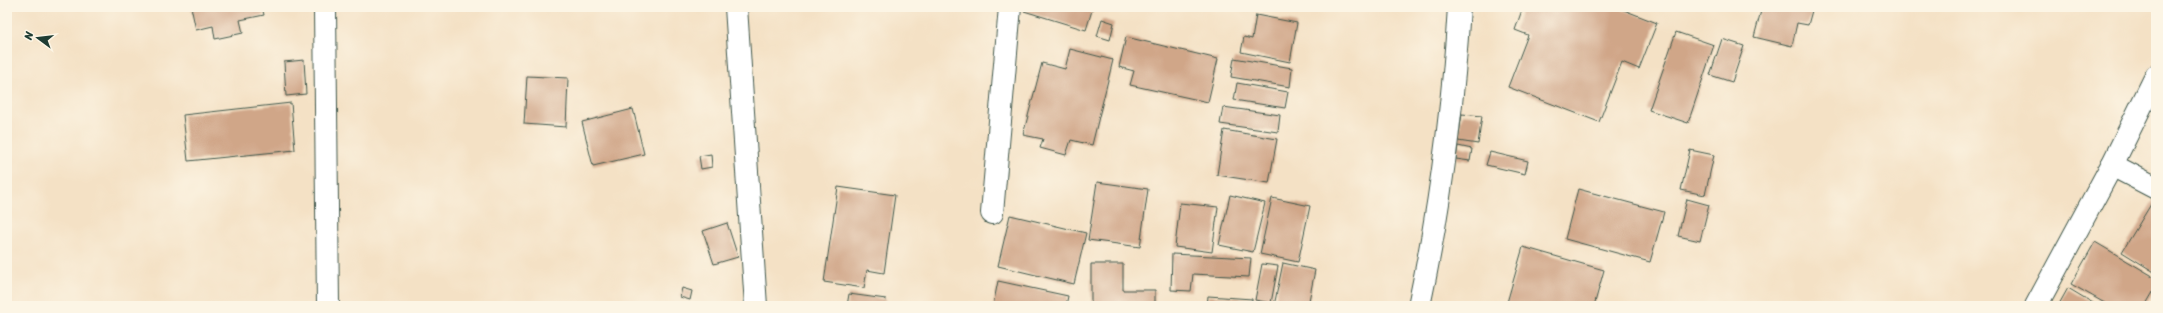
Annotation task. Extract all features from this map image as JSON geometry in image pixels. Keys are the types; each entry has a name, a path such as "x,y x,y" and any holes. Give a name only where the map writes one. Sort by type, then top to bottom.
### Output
{"street":[{"path":"325,7 328,306"},
{"path":"736,7 756,306"},
{"path":"992,213 1010,7"},
{"path":"1419,306 1428,262 1455,83 1459,7"},
{"path":"2036,306 2112,165 2156,76"},
{"path":"2112,165 2156,188"}],"building":[{"path":"191,7 262,7 264,15 240,20 243,33 215,39 213,26 196,30"},
{"path":"1026,7 1093,7 1086,30 1024,11"},
{"path":"1523,7 1616,7 1657,23 1639,69 1622,62 1599,122 1508,87 1528,35 1515,30"},
{"path":"1762,7 1813,7 1808,25 1797,23 1792,46 1754,37"},
{"path":"1256,15 1297,23 1290,62 1241,52 1244,37 1252,39"},
{"path":"1102,19 1114,23 1110,40 1097,36"},
{"path":"1676,32 1714,45 1688,123 1649,110"},
{"path":"1126,37 1218,59 1208,102 1130,85 1134,71 1119,67"},
{"path":"1722,39 1744,46 1732,82 1710,75"},
{"path":"1070,49 1113,60 1092,145 1071,140 1066,155 1040,148 1043,139 1023,135 1042,63 1065,69"},
{"path":"1234,58 1292,68 1290,87 1231,77"},
{"path":"304,60 306,94 286,96 284,62"},
{"path":"527,76 568,78 566,127 524,124"},
{"path":"1237,83 1288,92 1285,108 1234,100"},
{"path":"291,103 295,150 188,161 183,115"},
{"path":"1223,107 1280,115 1278,132 1220,124"},
{"path":"633,109 644,154 593,166 582,122"},
{"path":"1462,114 1482,116 1478,144 1458,141"},
{"path":"1224,130 1277,139 1269,183 1217,175"},
{"path":"1458,146 1472,149 1470,161 1456,159"},
{"path":"1690,150 1714,155 1705,195 1681,190"},
{"path":"1490,152 1528,161 1525,174 1486,165"},
{"path":"711,154 712,167 701,169 699,156"},
{"path":"1097,182 1148,189 1140,247 1088,240"},
{"path":"838,187 895,195 884,273 867,270 864,288 824,282"},
{"path":"1578,189 1664,212 1650,262 1565,239"},
{"path":"1230,195 1265,203 1253,252 1219,245"},
{"path":"2156,196 2156,273 2122,252"},
{"path":"1272,198 1310,206 1298,262 1260,254"},
{"path":"1687,199 1709,205 1700,241 1678,236"},
{"path":"1180,203 1218,207 1212,252 1175,247"},
{"path":"1010,215 1086,233 1074,284 998,266"},
{"path":"727,223 738,257 714,264 703,231"},
{"path":"2095,242 2156,278 2156,287 2145,306 2110,306 2071,284"},
{"path":"1523,247 1604,270 1594,306 1506,306"},
{"path":"1172,254 1251,258 1249,277 1193,274 1191,291 1171,290"},
{"path":"1283,263 1315,270 1308,306 1274,306"},
{"path":"1091,264 1123,264 1123,290 1155,290 1155,306 1091,306"},
{"path":"1262,264 1278,266 1271,303 1255,300"},
{"path":"998,281 1068,296 1066,306 993,306"},
{"path":"682,288 692,291 690,300 680,297"},
{"path":"2068,288 2098,306 2058,306"},
{"path":"849,294 886,299 885,306 847,306"},
{"path":"1208,296 1252,299 1252,306 1207,306"}]}
